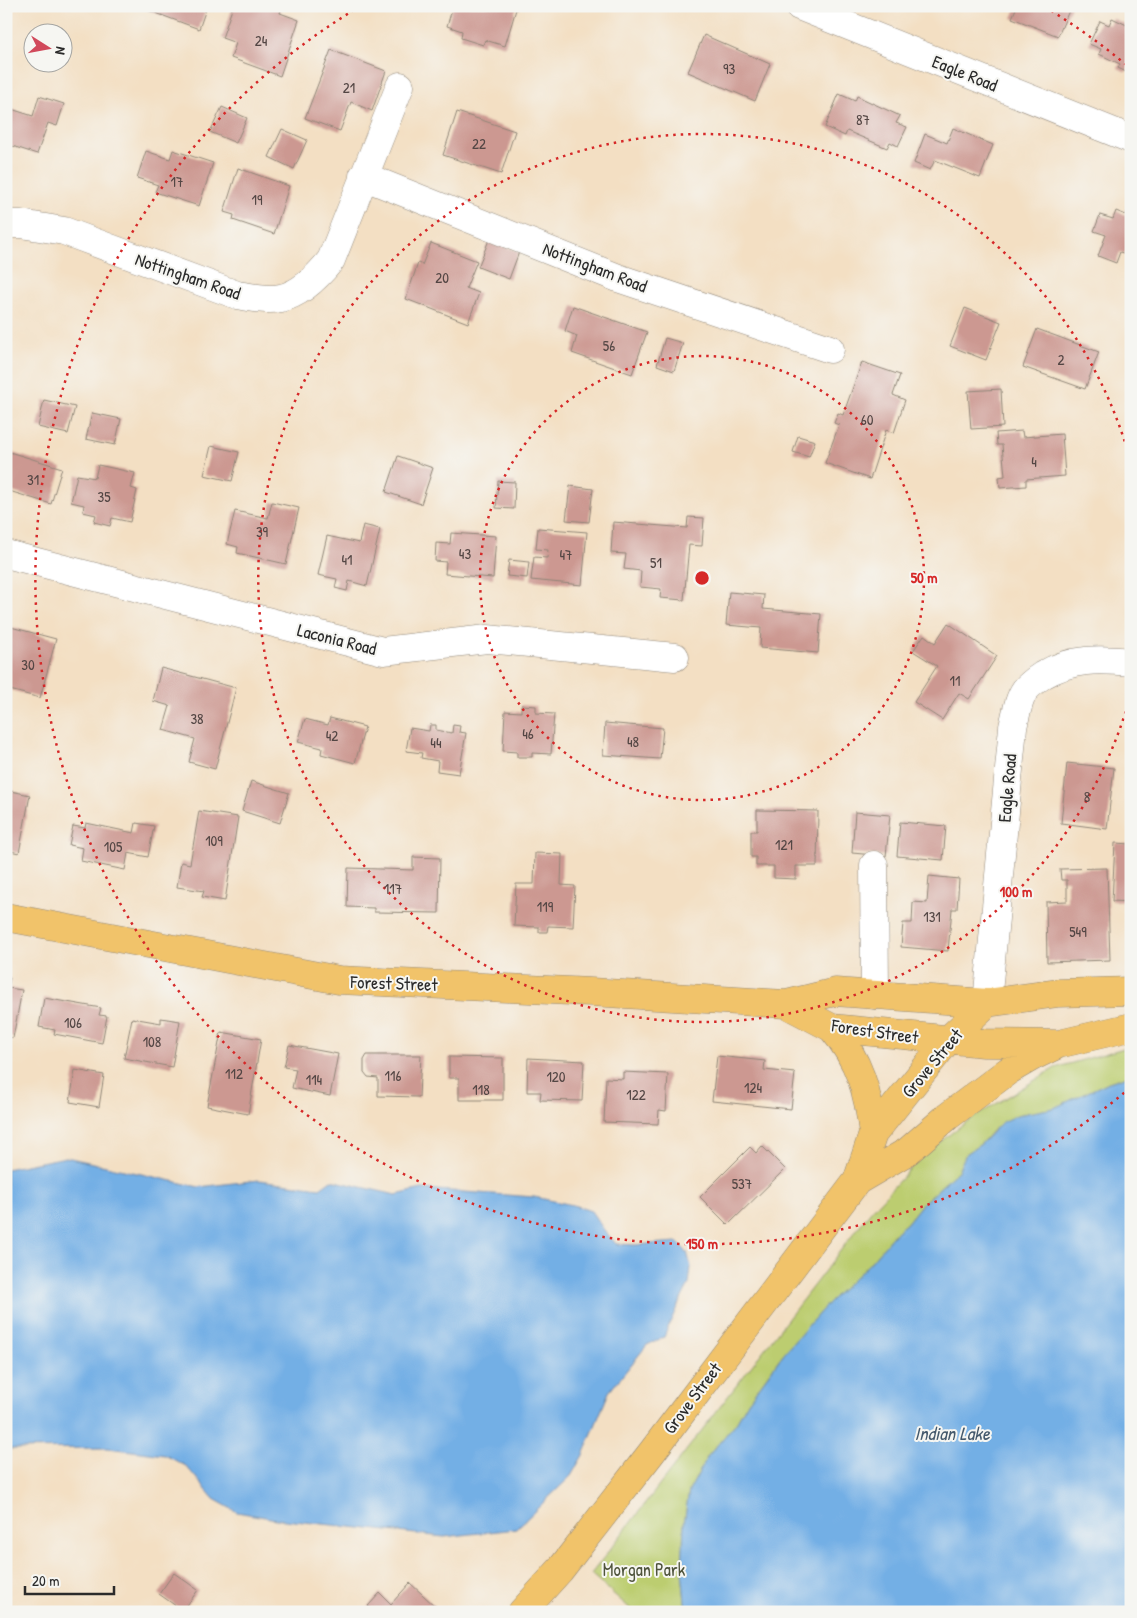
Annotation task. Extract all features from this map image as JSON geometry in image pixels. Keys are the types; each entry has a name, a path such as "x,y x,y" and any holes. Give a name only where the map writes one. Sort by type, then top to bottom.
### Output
{"main road":[{"name":"Forest Street","path":"6,917 339,980 591,992 786,1004 835,992 987,1003"},
{"path":"987,1003 1058,993 1131,991"},
{"name":"Grove Street","path":"522,1612 560,1570 658,1444 857,1181 873,1134 948,1040 987,1003"},
{"name":"Grove Street","path":"985,1089 984,1043 987,1003"},
{"name":"Forest Street","path":"786,1004 832,1028 984,1043 1059,1044"},
{"name":"Grove Street","path":"857,1181 908,1151 947,1117 1008,1072 1059,1044 1131,1027"},
{"path":"832,1028 845,1043 863,1079 873,1134"}],"street":[{"name":"Eagle Road","path":"814,9 1131,139"},
{"name":"Nottingham Road","path":"6,224 21,224 64,231 237,295 267,299 282,298 310,282 319,275 331,260 400,86"},
{"name":"Nottingham Road","path":"363,176 618,278 830,350"},
{"name":"Laconia Road","path":"6,554 383,651 487,639 675,657"},
{"name":"Eagle Road","path":"987,1003 1012,727 1020,701 1025,690 1033,683 1050,672 1070,663 1101,659 1131,662"},
{"path":"874,865 875,994"}],"green space":[{"name":"Morgan Park","path":"1131,1046 1131,1075 1109,1082 1054,1108 1017,1115 993,1130 981,1144 966,1154 958,1171 922,1204 869,1264 830,1301 780,1358 748,1402 736,1423 708,1456 689,1491 684,1524 682,1571 686,1612 634,1612 591,1574 871,1211 922,1156 963,1124 1055,1068"}],"water":[{"name":"Indian Lake","path":"1131,1075 1131,1612 686,1612 682,1571 684,1524 689,1491 708,1456 736,1423 748,1402 784,1353 830,1301 869,1264 922,1204 958,1171 966,1154 981,1144 1002,1122 1017,1115 1054,1108 1109,1082"},
{"path":"66,1157 199,1187 259,1180 320,1188 331,1180 396,1195 422,1189 534,1197 573,1205 591,1211 616,1244 635,1245 677,1242 687,1252 691,1267 689,1284 664,1337 647,1345 609,1392 583,1455 571,1476 516,1529 444,1537 276,1519 237,1512 214,1499 186,1466 165,1455 108,1448 6,1449 6,1169"}],"building":[{"path":"137,6 207,6 199,29"},
{"path":"233,6 280,6 282,7 280,13 299,20 280,76 231,58 236,43 222,38"},
{"path":"453,6 517,6 505,46 485,40 483,45 461,38 462,31 447,26"},
{"path":"1017,6 1071,6 1058,36 1012,18"},
{"path":"1112,18 1131,27 1131,67 1129,66 1126,72 1118,68 1120,64 1099,54 1101,49 1089,44 1100,21 1109,25"},
{"path":"704,35 770,64 755,101 688,72"},
{"path":"331,50 386,71 372,111 351,102 340,131 305,118"},
{"path":"839,94 855,101 857,96 900,116 896,123 907,127 898,146 890,142 887,148 847,131 845,136 825,127"},
{"path":"39,96 64,104 57,126 48,123 37,154 6,144 6,114 8,108 33,116"},
{"path":"222,107 247,118 236,143 210,132"},
{"path":"457,112 515,131 501,174 443,155"},
{"path":"953,128 993,145 980,178 935,160 930,170 914,163 925,134 947,143"},
{"path":"282,129 307,140 294,169 269,157"},
{"path":"173,150 213,163 199,206 155,192 158,185 137,178 146,151 170,159"},
{"path":"238,168 289,186 274,234 233,220 234,215 224,212"},
{"path":"1128,210 1131,211 1131,256 1120,252 1116,263 1098,256 1106,235 1094,231 1100,215 1113,219 1116,211 1126,215"},
{"path":"489,240 519,252 509,279 478,267"},
{"path":"431,243 477,261 466,288 479,293 468,323 406,299 418,263 422,265"},
{"path":"573,306 647,332 632,374 572,353 577,336 565,331"},
{"path":"965,308 1001,322 986,360 950,346"},
{"path":"1037,329 1099,352 1085,389 1023,367"},
{"path":"665,338 683,343 674,371 657,365"},
{"path":"862,362 900,375 893,395 905,400 894,433 886,430 870,479 825,463 839,425 834,423 838,413 843,415"},
{"path":"1001,389 1003,427 971,429 968,391"},
{"path":"44,400 75,407 68,434 38,427"},
{"path":"92,413 121,419 115,445 86,439"},
{"path":"1022,431 1023,437 1062,434 1065,476 1026,479 1026,486 1000,488 999,477 1005,476 1002,445 997,445 996,433"},
{"path":"798,436 815,441 809,457 793,452"},
{"path":"211,446 239,452 232,481 204,475"},
{"path":"6,451 62,468 51,504 6,490"},
{"path":"398,456 433,468 421,504 386,492"},
{"path":"98,465 135,473 131,488 137,490 130,522 112,518 110,526 94,522 96,515 83,512 84,505 71,502 77,475 95,478"},
{"path":"498,481 515,482 514,509 496,508"},
{"path":"570,486 593,489 589,522 566,520"},
{"path":"272,502 299,508 286,564 237,553 238,547 227,544 235,511 268,518"},
{"path":"688,517 704,518 702,546 689,545 684,600 660,598 661,589 640,587 641,571 624,569 626,554 611,553 613,522 687,528"},
{"path":"363,525 380,529 367,586 349,581 347,591 335,588 337,579 318,575 327,536 359,543"},
{"path":"538,528 587,532 582,585 531,580 534,557 547,558 548,550 536,549"},
{"path":"451,533 496,536 493,578 445,574 446,562 435,561 436,543 450,544"},
{"path":"509,560 529,562 527,578 507,576"},
{"path":"729,592 764,595 763,609 821,614 818,653 760,648 761,628 726,625"},
{"path":"948,623 997,656 969,699 959,693 942,720 914,702 937,666 913,651 924,635 935,643"},
{"path":"7,626 56,639 40,698 6,689"},
{"path":"161,668 236,688 215,769 189,762 195,739 163,730 170,706 153,701"},
{"path":"521,705 536,706 536,713 554,714 551,754 532,753 532,757 517,757 517,752 503,751 505,711 521,712"},
{"path":"330,718 365,727 355,763 321,754 322,748 298,742 305,719 328,725"},
{"path":"605,723 663,728 660,759 603,755"},
{"path":"430,725 436,725 436,730 452,733 453,725 460,726 459,732 466,733 459,774 437,771 438,761 421,758 422,753 406,751 410,728 429,731"},
{"path":"1067,763 1114,768 1107,829 1061,823"},
{"path":"251,781 289,793 280,823 242,811"},
{"path":"6,790 30,795 19,853 6,850"},
{"path":"757,810 818,811 817,866 796,866 796,879 774,878 774,866 756,866 756,857 751,857 751,831 757,831"},
{"path":"199,811 238,817 225,901 202,897 204,891 177,887 181,862 190,864"},
{"path":"855,812 890,815 886,856 852,853"},
{"path":"900,822 946,826 943,860 897,856"},
{"path":"86,823 134,833 136,823 154,826 148,857 128,853 125,870 81,861 83,848 69,845 73,826 85,828"},
{"path":"1115,843 1131,844 1131,902 1112,901"},
{"path":"535,853 562,854 561,885 575,886 573,927 548,926 547,932 539,932 539,927 514,926 516,884 534,884"},
{"path":"413,857 440,858 439,913 374,912 374,908 347,907 348,868 413,870"},
{"path":"1107,868 1110,960 1047,962 1046,902 1067,901 1067,880 1061,880 1060,869"},
{"path":"929,876 959,879 957,909 952,909 948,951 901,947 903,923 912,923 913,902 927,903"},
{"path":"6,977 10,978 8,988 22,990 13,1038 6,1036"},
{"path":"44,998 101,1008 99,1015 107,1016 102,1043 54,1034 55,1030 39,1027"},
{"path":"132,1018 161,1023 161,1018 180,1021 172,1067 124,1058"},
{"path":"221,1032 261,1039 248,1114 207,1106"},
{"path":"289,1045 338,1054 330,1096 292,1088 296,1069 284,1067"},
{"path":"367,1055 421,1055 419,1097 378,1096 378,1078 368,1077 364,1072 364,1060"},
{"path":"717,1056 765,1061 764,1070 795,1073 791,1109 712,1101"},
{"path":"449,1057 503,1058 503,1100 459,1100 459,1078 449,1078"},
{"path":"528,1058 584,1061 582,1101 540,1100 541,1092 527,1092"},
{"path":"75,1070 104,1075 99,1107 70,1102"},
{"path":"623,1072 668,1074 666,1111 659,1110 658,1124 604,1122 606,1078 623,1079"},
{"path":"762,1146 785,1169 728,1225 700,1197 750,1147 756,1153"},
{"path":"174,1573 198,1590 183,1611 159,1594"},
{"path":"410,1583 436,1607 432,1612 375,1612 368,1606 380,1593 391,1604"}]}
